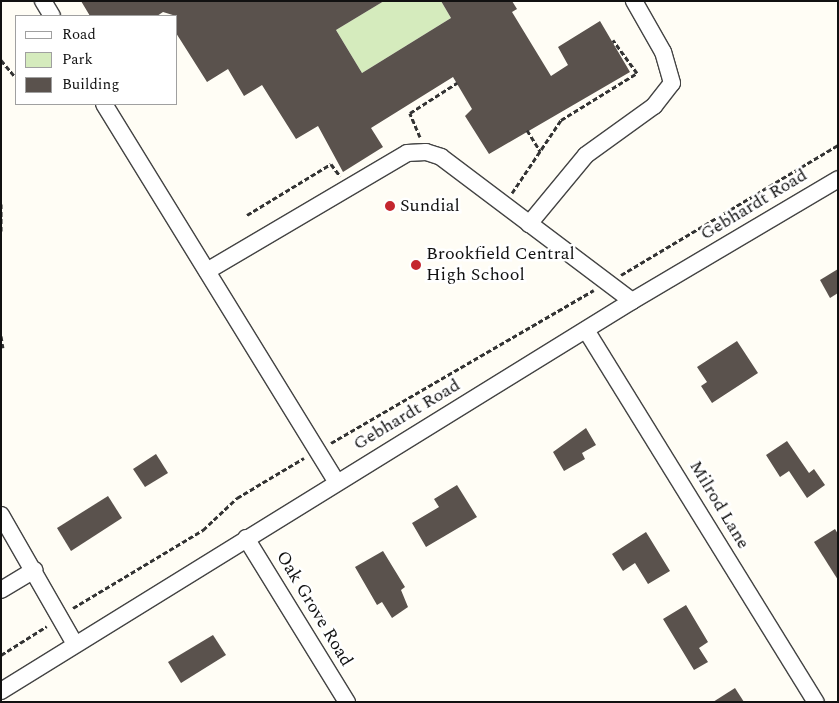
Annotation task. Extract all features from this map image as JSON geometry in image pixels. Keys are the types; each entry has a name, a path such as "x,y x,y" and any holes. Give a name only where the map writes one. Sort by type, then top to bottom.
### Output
{"street":[{"path":"43,1 51,15"},
{"path":"537,214 586,155 654,106 672,83 663,52 634,1"},
{"path":"105,105 336,482"},
{"path":"207,270 416,151 441,157 537,214 614,278 632,301"},
{"name":"Gebhardt Road","path":"1,691 336,482 632,301 838,179"},
{"name":"Milrod Lane","path":"586,330 816,702"},
{"path":"1,515 34,570 58,618 75,644"},
{"name":"Oak Grove Road","path":"246,538 347,702"},
{"path":"1,590 34,570"}],"path":[{"path":"512,193 561,120 637,73 613,40"},
{"path":"1,60 15,77"},
{"path":"420,137 410,113 457,83"},
{"path":"527,130 540,151"},
{"path":"414,138 428,138"},
{"path":"1,654 204,530 244,494 614,278 838,144"},
{"path":"248,215 332,164 340,176 346,175"},
{"path":"504,188 537,214"},
{"path":"1,204 1,231"},
{"path":"1,336 3,348"}],"green space":[{"path":"384,1 441,1 451,18 362,73 336,30"}],"building":[{"path":"81,1 384,1 336,30 362,73 451,18 441,1 512,1 517,9 512,12 551,76 568,65 558,47 600,21 630,72 489,154 465,116 472,109 453,77 371,128 383,147 343,172 318,126 296,139 262,85 244,96 228,69 207,82 178,36 178,15 163,12 158,15 89,15"},
{"path":"838,269 838,293 830,298 820,280"},
{"path":"737,341 758,373 712,403 701,386 707,382 697,367"},
{"path":"586,428 596,445 582,453 585,459 564,471 553,452"},
{"path":"787,441 809,473 814,469 825,485 807,498 789,471 780,477 766,455"},
{"path":"156,454 168,473 145,487 133,469"},
{"path":"457,485 477,517 426,547 412,523 439,507 434,499"},
{"path":"108,496 122,518 71,551 57,528"},
{"path":"835,529 838,534 838,580 814,542"},
{"path":"646,532 670,571 648,584 635,563 623,571 612,554"},
{"path":"383,551 405,587 401,590 408,607 392,618 382,602 377,605 355,567"},
{"path":"686,605 708,642 699,648 708,662 694,670 663,619"},
{"path":"213,635 226,655 181,683 168,662"},
{"path":"735,688 744,702 713,702"}],"place":[{"name":"Sundial","path":"390,206"},
{"name":"Brookfield Central High School","path":"416,265"}]}
